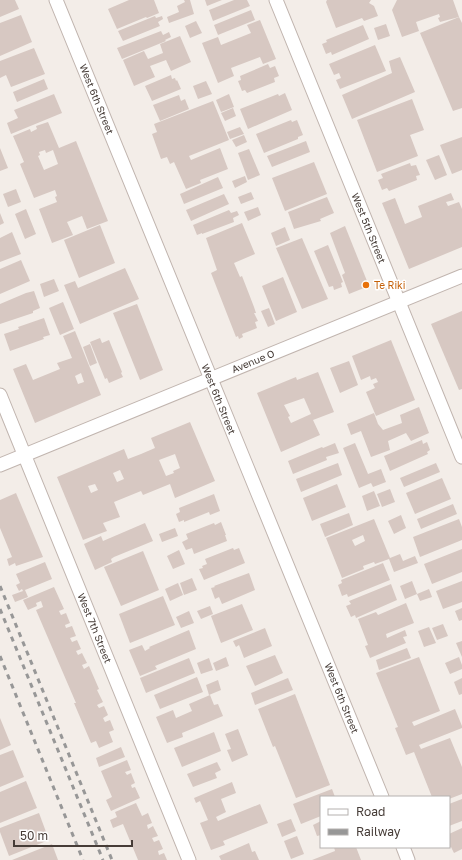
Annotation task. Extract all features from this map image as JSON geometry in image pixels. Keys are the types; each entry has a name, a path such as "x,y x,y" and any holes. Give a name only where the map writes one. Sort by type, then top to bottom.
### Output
{"street":[{"name":"West 6th Street","path":"56,0 382,796"},
{"name":"West 5th Street","path":"276,0 462,456"},
{"name":"Avenue O","path":"0,465 462,276"},
{"name":"West 7th Street","path":"0,396 189,860"},
{"path":"403,848 408,860"}],"building":[{"path":"0,0 15,0 19,9 0,17"},
{"path":"129,0 154,0 159,13 117,29 108,9"},
{"path":"184,0 190,0 194,14 169,23 167,17 179,12 177,6 185,2"},
{"path":"205,0 222,0 207,6"},
{"path":"234,0 247,0 250,6 213,21 209,10"},
{"path":"327,0 371,0 369,3 374,6 378,16 364,21 362,18 336,28 326,2"},
{"path":"397,0 453,0 459,17 440,22 438,18 440,17 439,14 416,22 419,31 402,37 392,10"},
{"path":"251,10 255,20 218,35 214,25"},
{"path":"21,15 32,42 0,56 0,23"},
{"path":"155,16 156,18 162,16 163,19 158,22 160,26 123,41 118,31"},
{"path":"459,17 462,23 462,108 453,111 420,33"},
{"path":"260,20 276,59 263,64 260,57 231,68 234,76 218,83 202,43 218,37 221,45 251,33 247,25"},
{"path":"196,21 202,33 190,38 185,26"},
{"path":"386,24 390,36 378,40 374,28"},
{"path":"363,25 369,39 332,55 331,52 326,54 322,44 327,42 326,40"},
{"path":"161,31 163,35 169,32 171,37 165,40 166,41 122,59 117,48"},
{"path":"180,36 191,62 171,71 166,60 150,66 155,77 134,86 123,60 144,51 148,59 163,53 160,44"},
{"path":"375,45 386,71 340,89 336,80 341,78 339,73 334,75 329,64"},
{"path":"34,48 45,74 11,87 6,75 0,78 0,61"},
{"path":"400,57 415,92 352,119 342,95 392,73 389,61"},
{"path":"268,64 270,68 275,66 279,76 274,78 275,82 247,93 245,90 242,91 238,81 241,80 240,76"},
{"path":"171,75 172,79 175,78 176,81 177,80 181,89 152,101 145,86"},
{"path":"44,79 48,89 17,102 13,92"},
{"path":"206,81 212,94 198,99 193,86"},
{"path":"285,93 292,110 248,129 240,109 278,94 279,96"},
{"path":"54,94 62,113 11,134 7,123 18,118 14,110"},
{"path":"229,94 234,107 221,112 216,100"},
{"path":"179,95 181,101 185,99 189,109 160,121 153,105"},
{"path":"412,99 424,130 410,135 418,156 377,172 357,120"},
{"path":"213,101 229,140 189,156 191,160 220,148 228,169 200,180 201,183 186,189 174,162 170,164 167,157 161,159 152,134 157,132 154,124"},
{"path":"233,108 236,116 225,121 221,113"},
{"path":"291,120 292,122 297,120 303,135 298,137 298,139 264,153 256,134"},
{"path":"48,122 59,148 76,141 108,221 87,229 82,216 67,222 73,235 52,243 39,209 57,202 55,190 34,198 20,164 24,162 13,136 30,129 31,132 37,129 36,126","holes":["45,150 46,153 53,150 58,164 44,170 38,156 40,155 39,152"]},
{"path":"240,127 244,134 230,139 227,132"},
{"path":"244,135 247,142 236,147 232,140"},
{"path":"462,137 462,170 452,174 440,145"},
{"path":"306,141 310,152 272,167 267,156"},
{"path":"0,148 8,168 0,171"},
{"path":"249,149 260,175 248,180 238,153"},
{"path":"439,155 447,175 435,180 426,160"},
{"path":"314,162 327,194 285,211 272,178"},
{"path":"410,163 411,166 416,165 420,175 416,176 417,180 389,191 387,188 382,190 378,180 383,178 381,174"},
{"path":"245,176 247,182 235,188 232,181"},
{"path":"218,177 223,188 184,204 180,194"},
{"path":"16,189 21,202 8,207 3,194"},
{"path":"251,192 254,199 241,204 238,197"},
{"path":"451,193 454,200 446,202 448,206 459,202 462,209 462,247 409,269 382,203 395,198 405,224 422,217 418,206"},
{"path":"224,194 229,204 191,221 186,210"},
{"path":"327,197 334,213 320,219 321,221 294,229 288,212"},
{"path":"258,207 261,215 248,221 244,212"},
{"path":"26,209 36,234 25,239 15,214"},
{"path":"229,210 231,213 237,211 239,215 233,218 234,222 197,235 193,225"},
{"path":"0,213 4,223 0,225"},
{"path":"242,223 255,254 234,263 240,277 242,276 258,321 255,322 257,328 242,334 243,337 239,339 238,336 236,337 211,273 217,270 206,238"},
{"path":"100,225 115,263 79,278 64,240"},
{"path":"345,226 369,286 349,294 342,275 345,273 330,233"},
{"path":"285,227 290,240 276,246 271,233"},
{"path":"12,232 21,254 0,262 0,238"},
{"path":"302,238 328,299 302,309 276,248"},
{"path":"328,245 343,282 341,283 342,287 334,290 333,286 329,287 314,251"},
{"path":"21,260 30,281 0,294 0,269"},
{"path":"125,268 139,299 80,324 64,285 75,281 78,288"},
{"path":"283,277 297,312 276,321 262,286"},
{"path":"54,279 59,291 44,297 40,284"},
{"path":"34,291 40,308 33,311 33,313 0,324 0,304"},
{"path":"63,302 74,329 60,335 49,308"},
{"path":"137,304 163,370 140,380 113,313"},
{"path":"269,308 275,324 268,327 261,311"},
{"path":"462,311 462,389 459,390 431,324"},
{"path":"44,318 50,335 43,337 44,339 10,351 4,334 19,329 18,327"},
{"path":"75,331 101,395 35,423 13,369 26,364 33,380 60,369 57,363 72,358 63,336","holes":["81,373 84,382 78,384 75,376"]},
{"path":"100,338 102,343 109,340 123,377 109,383 107,378 105,379 90,342"},
{"path":"391,340 415,400 376,416 366,392 375,388 373,384 378,382 376,378 371,380 370,376 361,380 352,356"},
{"path":"90,344 97,363 90,366 83,347"},
{"path":"349,361 358,385 340,393 330,368"},
{"path":"318,372 334,412 313,420 320,435 281,452 257,393 296,377 297,380","holes":["304,398 311,414 291,423 288,417 290,416 284,405"]},
{"path":"419,407 429,433 411,441 406,433 388,441 390,450 371,457 361,431 351,435 347,424 374,413 378,424 383,430 402,423 400,415"},
{"path":"190,422 215,481 175,498 170,484 143,495 141,491 114,502 120,517 103,523 107,531 83,540 57,477 124,449 128,459 141,454 155,448 151,438","holes":["175,454 180,468 173,471 174,473 166,476 159,460","120,470 124,479 117,482 113,473","95,484 98,490 91,493 88,486"]},
{"path":"422,440 423,444 427,442 430,450 427,452 428,454 390,471 384,456"},
{"path":"335,443 339,453 326,457 327,460 293,474 288,461"},
{"path":"355,443 368,474 381,469 386,482 373,487 371,483 359,488 343,448"},
{"path":"338,463 342,475 301,492 296,479"},
{"path":"436,463 440,472 404,487 400,478"},
{"path":"442,478 451,499 415,514 406,493"},
{"path":"337,484 346,507 312,521 303,498"},
{"path":"390,489 395,502 382,507 377,494"},
{"path":"374,491 380,506 367,511 362,496"},
{"path":"16,493 43,557 16,566 15,563 9,566 7,559 12,557 0,528 0,500"},
{"path":"214,494 220,511 210,515 209,512 184,522 184,520 179,522 176,514 180,512 179,508"},
{"path":"453,504 457,514 421,529 417,519"},
{"path":"349,513 353,525 325,537 320,524"},
{"path":"401,515 406,528 394,534 388,521"},
{"path":"374,519 390,558 400,554 403,561 415,556 418,563 394,572 389,559 363,566 364,569 342,578 326,538","holes":["363,535 365,541 355,546 352,540"]},
{"path":"459,519 462,527 462,540 420,557 413,537"},
{"path":"221,522 227,541 194,554 192,548 186,550 182,542 188,539 186,534 214,523 215,525"},
{"path":"145,523 153,541 114,557 111,559 112,562 95,570 84,544 101,536 103,541"},
{"path":"175,528 178,536 162,542 159,534"},
{"path":"233,548 234,550 239,548 245,563 204,580 199,569 203,568 202,566 207,564 205,559"},
{"path":"462,549 462,572 432,584 424,564"},
{"path":"179,550 185,564 173,569 167,556"},
{"path":"143,551 159,590 121,606 104,567"},
{"path":"45,562 52,579 25,590 28,597 15,602 12,595 23,591 22,589 19,591 16,585 20,583 16,574"},
{"path":"383,563 390,580 348,597 347,594 342,596 338,585 342,583 341,580"},
{"path":"249,573 255,590 222,604 219,597 215,599 211,588"},
{"path":"192,578 197,590 184,595 180,583"},
{"path":"412,581 417,594 405,599 400,586"},
{"path":"462,581 462,602 443,609 436,591"},
{"path":"178,583 183,595 170,601 165,589"},
{"path":"391,584 397,600 356,618 355,615 351,617 346,606 351,604 349,601"},
{"path":"54,587 64,609 59,611 61,615 66,613 70,623 65,625 66,628 72,626 76,636 70,638 72,642 77,640 81,649 76,651 78,655 82,653 87,663 82,665 84,669 89,666 99,689 97,690 103,702 97,705 99,708 104,706 108,715 103,718 105,722 110,720 114,730 109,732 113,742 99,748 96,741 91,743 74,703 76,703 36,610 43,607 41,601 36,603 37,606 28,610 23,600"},
{"path":"429,589 432,597 420,601 417,594"},
{"path":"163,596 175,625 130,643 119,614"},
{"path":"406,603 414,623 386,634 387,638 405,630 407,636 403,637 406,643 370,658 365,646 368,645 358,619 376,612 378,615"},
{"path":"242,604 253,630 221,643 211,616"},
{"path":"210,606 213,614 201,619 197,611"},
{"path":"462,608 462,620 459,621 455,611"},
{"path":"189,611 194,623 181,628 176,617"},
{"path":"443,624 448,636 437,640 432,628"},
{"path":"429,627 436,643 424,647 418,631"},
{"path":"265,628 272,646 244,658 239,645 236,647 233,641"},
{"path":"189,630 196,649 155,666 157,669 140,676 129,650 142,645 145,651 150,648 149,647"},
{"path":"462,641 462,657 456,643"},
{"path":"407,648 411,658 379,670 376,660"},
{"path":"275,655 283,673 255,686 246,666"},
{"path":"226,657 229,666 216,671 213,663"},
{"path":"419,657 440,711 412,722 414,726 455,709 462,728 419,745 421,749 450,738 462,767 462,794 450,799 450,796 432,796 414,752 406,755 395,728 398,727 376,673"},
{"path":"459,657 462,669 450,674 445,663"},
{"path":"189,658 195,673 146,693 140,678"},
{"path":"209,658 213,670 201,674 197,663"},
{"path":"197,677 203,692 160,709 154,695"},
{"path":"288,678 293,690 255,705 251,693"},
{"path":"462,678 462,694 459,695 454,682"},
{"path":"218,680 221,690 209,695 206,685"},
{"path":"295,694 330,785 296,798 258,709"},
{"path":"210,695 214,705 218,704 223,716 182,733 183,737 167,743 156,717 173,710 176,718 192,711 189,704"},
{"path":"0,718 11,745 0,750"},
{"path":"238,729 248,755 232,762 227,750 231,749 225,734"},
{"path":"214,732 221,751 182,767 174,748"},
{"path":"121,747 125,757 99,767 96,758"},
{"path":"13,750 24,777 0,787 0,755"},
{"path":"127,760 131,770 125,772 127,775 131,773 135,783 131,785 132,788 135,787 140,798 111,811 106,800 112,797 101,771"},
{"path":"217,762 221,770 215,773 217,778 193,787 187,774"},
{"path":"26,781 37,808 0,823 0,792"},
{"path":"232,782 236,793 221,799 226,812 216,817 218,821 260,804 268,823 223,841 225,845 211,850 200,823 208,820 200,801 196,803 194,798"},
{"path":"332,789 335,796 320,796 320,816 301,824 293,804"},
{"path":"462,799 462,821 450,826 450,804"},
{"path":"136,803 142,816 148,813 152,823 147,825 148,829 153,826 158,836 152,838 154,842 159,840 163,849 158,851 159,855 164,853 167,860 138,860 123,824 113,828 110,820 117,817 115,812"},
{"path":"39,813 49,840 9,856 0,832 0,828"},
{"path":"291,819 296,831 282,837 277,824"},
{"path":"320,822 320,835 317,836 313,825"},
{"path":"462,828 462,849 454,853 450,848 450,834"},
{"path":"297,836 304,854 291,859 284,841"},
{"path":"249,843 252,852 255,851 259,860 221,860 219,856"},
{"path":"52,844 58,860 12,860"},
{"path":"334,848 356,848 361,860 312,860 335,851"}],"railway":[{"path":"0,586 112,860"},
{"path":"0,609 103,860"},
{"path":"0,656 83,860"}],"place":[{"name":"Te Riki","path":"366,285"}]}
